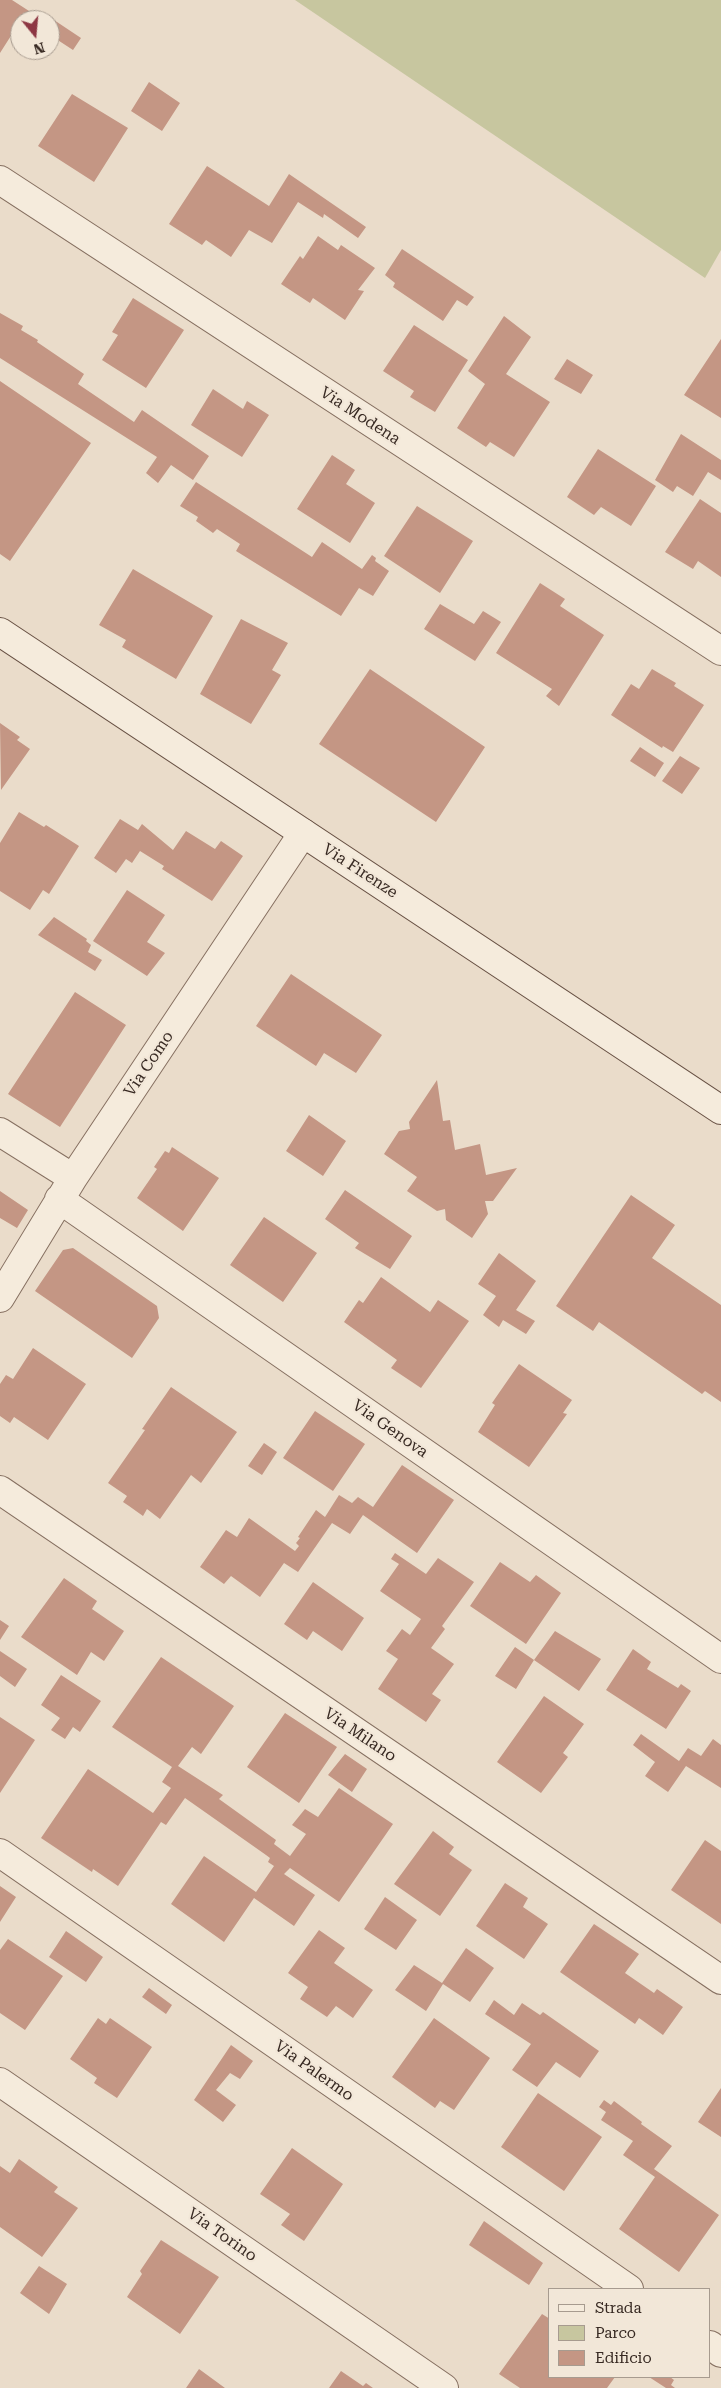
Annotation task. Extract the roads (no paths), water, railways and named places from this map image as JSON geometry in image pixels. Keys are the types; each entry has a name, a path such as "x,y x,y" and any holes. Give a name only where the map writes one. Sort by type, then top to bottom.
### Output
{"street":[{"name":"Via Modena","path":"0,180 721,651"},
{"name":"Via Firenze","path":"0,632 721,1110"},
{"name":"Via Como","path":"0,1298 66,1189 303,833"},
{"name":"Via Genova","path":"0,1132 66,1189 721,1659"},
{"name":"Via Milano","path":"0,1490 721,1980"},
{"name":"Via Palermo","path":"0,1853 628,2288"},
{"name":"Via Torino","path":"0,2082 444,2388"}]}
